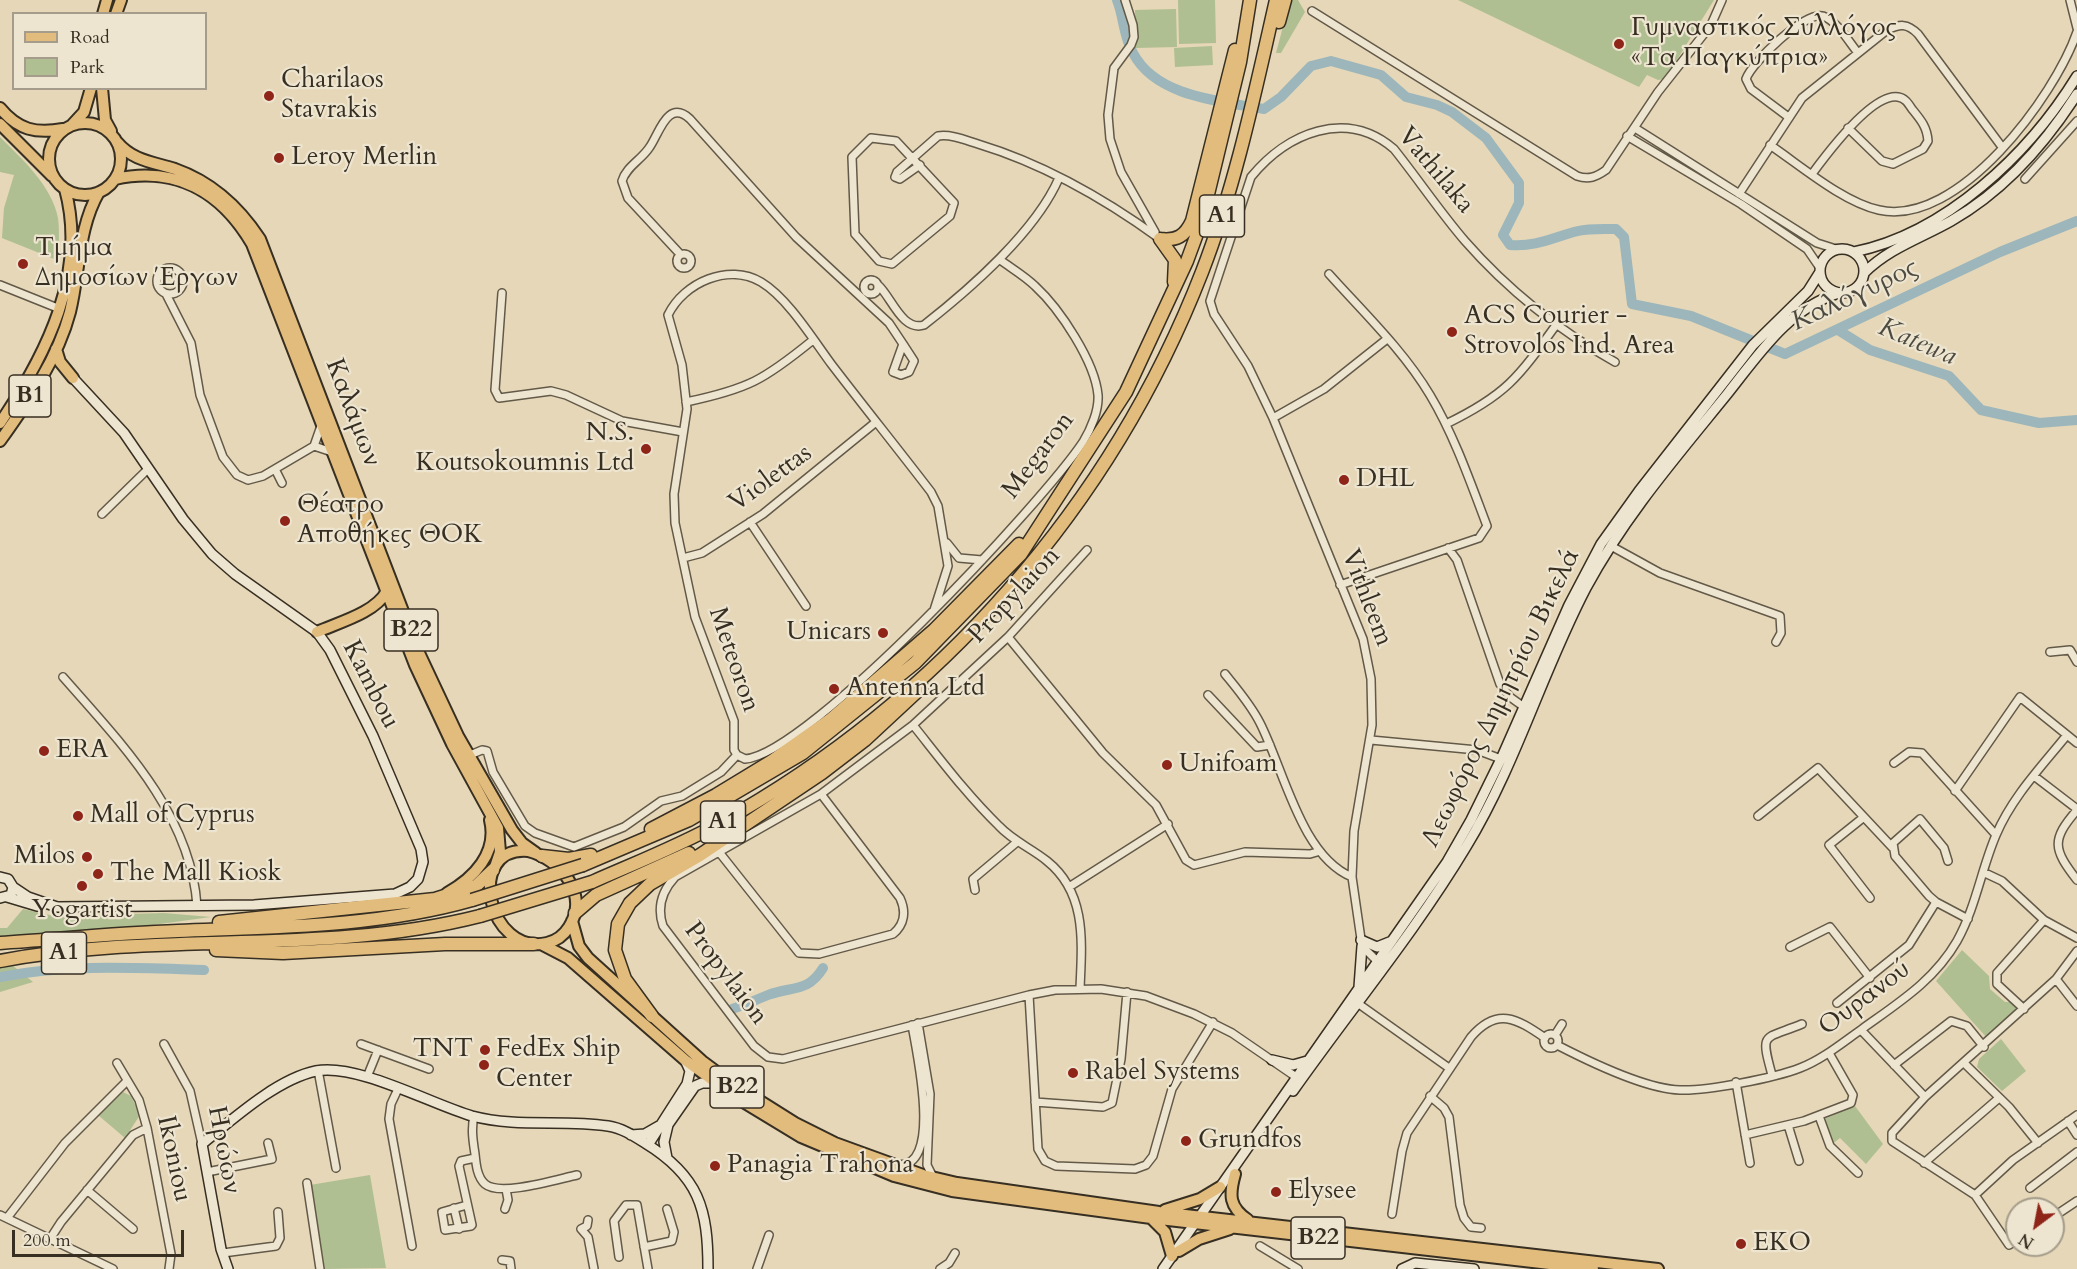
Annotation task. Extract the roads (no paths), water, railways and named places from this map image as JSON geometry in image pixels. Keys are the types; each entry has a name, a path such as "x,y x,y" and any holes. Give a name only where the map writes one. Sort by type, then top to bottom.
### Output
{"highway":[{"name":"A1","path":"0,943 147,932 337,923 422,912 472,900 583,865 689,820 803,753 883,691 963,615 1021,554 1126,392 1202,223 1224,109 1240,61 1251,0"},
{"path":"1160,239 1178,238 1186,233 1192,220 1224,109 1226,80 1251,0"},
{"name":"A1","path":"0,962 128,947 195,942 249,943 336,939 414,930 480,916 592,882 702,832 810,767 902,695 992,611 1038,557 1093,482 1147,393 1183,319 1203,270 1254,112 1276,0"},
{"path":"1264,67 1285,0"},
{"path":"1160,239 1175,260 1171,295"},
{"path":"849,703 934,630 1010,555 1076,471"},
{"path":"652,1016 634,994 618,961 616,937 623,914 643,889 700,855 813,779 865,740 942,666 992,611"},
{"path":"539,854 579,859 635,837 716,795 785,753 963,615"},
{"path":"574,917 596,895 684,856 760,813"},
{"path":"147,932 195,924 435,899 476,886 494,868"},
{"path":"128,947 283,953 406,945 537,944"}],"main road":[{"path":"2077,76 2029,142 1982,186 1932,220 1885,243 1854,252 1836,249 1824,257 1820,270 1823,283 1839,293 1856,288 1864,273 1892,250 1950,221 1990,194 2040,145 2077,94"},
{"path":"54,178 49,164 50,148 84,112 90,90"},
{"path":"102,90 105,120 115,139 121,165 115,179"},
{"name":"B22","path":"0,108 11,119 28,130 45,132 95,124 115,139"},
{"path":"0,124 65,189 78,194 99,192"},
{"name":"Καλάμων","path":"115,139 136,158 189,175 214,190 241,213 260,239 420,653 470,755 512,830 522,843 539,854"},
{"name":"Καλάμων","path":"115,179 144,174 170,177 208,195 236,220 259,259 395,613 432,702 486,805 500,837 494,868"},
{"name":"B22","path":"99,192 115,179"},
{"name":"B1","path":"0,423 45,348 60,309 67,276 71,222 65,189"},
{"name":"B1","path":"0,441 43,374 56,349 74,295 86,218 99,192"},
{"path":"1854,252 1860,257 1864,273"},
{"name":"Λεωφόρος Δημητρίου Βικελά","path":"1199,1220 1235,1174 1307,1061 1355,1001 1359,990 1381,965 1394,939 1446,862 1471,820 1501,759 1569,605 1601,544 1638,491 1760,344 1808,291 1820,270"},
{"name":"Λεωφόρος Δημητρίου Βικελά","path":"1199,1220 1298,1078 1445,880 1476,829 1586,588 1611,546 1760,344 1818,299 1839,293"},
{"path":"56,349 59,360 73,378"},
{"path":"43,374 57,370 73,378"},
{"name":"Kambou","path":"0,877 8,879 13,887 28,897 57,907 254,905 395,894 410,887 421,874 423,862 422,849 404,802 346,680 317,632 218,559 183,519 124,433 73,378"},
{"path":"317,632 361,613 379,602 387,591"},
{"path":"361,613 380,609 395,613"},
{"path":"435,899 467,879 484,861 492,834 486,805"},
{"path":"494,868 504,858 517,852 539,854"},
{"name":"B22","path":"539,854 560,868 570,882 576,901 574,917 579,946 588,957 702,1061 766,1106 835,1143 934,1178 1155,1215"},
{"name":"B22","path":"494,868 489,890 495,914 519,941 537,944 568,958 714,1083 801,1137 894,1176 952,1191 1199,1220 1251,1222 1593,1269"},
{"path":"4,898 13,887"},
{"name":"Kambou","path":"4,898 55,910 197,906"},
{"path":"537,944 562,936 574,917"},
{"path":"1359,990 1361,943 1377,947 1394,939"},
{"path":"651,1147 689,1079 690,1071 685,1060"},
{"path":"1272,1060 1293,1065 1307,1061"},
{"path":"202,1144 233,1118 286,1082 318,1070 333,1070 368,1077 474,1116 528,1124 608,1126 631,1135 651,1147 690,1181 700,1202 707,1228 708,1269"},
{"path":"631,1135 645,1134 665,1125 695,1086 702,1083 714,1083"},
{"path":"665,1125 666,1158"},
{"name":"Ηρώων","path":"202,1144 223,1254 228,1269"},
{"path":"1235,1174 1230,1193 1231,1202 1238,1213 1251,1222"},
{"path":"1176,1253 1155,1215 1196,1201 1220,1187"},
{"path":"1165,1269 1199,1220"},
{"name":"B22","path":"1199,1220 1236,1228 1658,1269"},
{"path":"1176,1253 1210,1235 1236,1228"},
{"path":"1402,1269 1415,1263 1474,1269"}],"street":[{"path":"1125,0 1133,25 1130,46 1114,68 1108,115 1110,140 1124,178 1160,239"},
{"path":"1312,11 1577,176 1596,177 1606,170 1658,92 1711,25 1722,0"},
{"path":"1770,145 1860,205 1887,212 1913,210 1933,203 1968,180 2002,147 2050,87 2070,53 2077,30 2070,0"},
{"path":"1787,116 1751,89 1746,79 1751,68 1797,26 1805,19 1820,15 1830,19 1858,53"},
{"path":"1741,204 1739,194 1787,116 1821,81 1887,30 1899,24 1909,27 1918,34 2002,147"},
{"path":"1812,174 1848,128 1889,98 1899,97 1906,100 1927,129 1928,141 1923,149 1893,164 1882,161 1848,128"},
{"path":"680,254 628,198 622,186 624,176 650,147 660,125 667,117 675,114 687,117 796,237 863,294 889,323 903,344"},
{"path":"2025,179 2053,151 2077,121"},
{"name":"Vathilaka","path":"1210,301 1251,177 1263,162 1297,141 1324,129 1345,127 1365,129 1380,137 1394,149 1465,241 1522,298 1556,325 1615,362"},
{"path":"1635,128 1817,243 1836,249"},
{"path":"920,165 901,179 896,178 896,172 934,137 946,135 1013,155 1126,214 1160,239"},
{"path":"1627,136 1741,204 1808,249 1820,270"},
{"path":"876,137 895,140 920,165 951,199 953,211 898,261 884,264 855,234 852,157 866,141 876,137"},
{"path":"863,294 867,281 874,280 910,324 921,326 999,259 1052,192 1059,177"},
{"name":"Megaron","path":"737,755 745,759 764,755 828,710 934,610 982,560 1083,442 1093,423 1098,396 1091,363 1066,325 1036,287 999,259"},
{"path":"1329,274 1387,339 1429,394 1446,424 1487,526 1486,531 1479,538 1340,585"},
{"name":"Meteoron","path":"737,755 734,721 695,617 674,501 686,402 682,365 668,315 672,306 687,290 708,279 728,275 745,276 772,290 813,340"},
{"path":"0,285 60,309"},
{"path":"875,294 878,285"},
{"path":"502,293 495,390 499,398 551,391 566,395 622,421 684,432"},
{"path":"166,294 191,343 200,395 223,457 242,479 263,476 314,446 321,422"},
{"path":"863,294 875,294 889,300"},
{"name":"Vithleem","path":"1210,301 1214,314 1248,366 1272,418 1363,639 1373,704 1371,740 1354,831 1352,877 1361,943"},
{"path":"1446,424 1496,397 1512,383 1556,325"},
{"path":"1272,418 1324,389 1387,339"},
{"path":"686,402 732,392 753,384 777,369 813,340 935,497 944,538 947,572 934,610"},
{"name":"Violettas","path":"683,558 702,553 787,497 876,422"},
{"path":"314,446 333,452"},
{"path":"102,513 148,469"},
{"path":"275,469 282,483"},
{"path":"750,522 806,606"},
{"path":"944,538 959,558 982,560"},
{"path":"1611,546 1660,573 1780,616 1781,633 1776,642"},
{"path":"1448,548 1457,560 1500,684 1510,697 1524,706"},
{"name":"Propylaion","path":"1087,550 1008,637 913,725 821,794 680,874 672,881 662,899 662,921 668,936 758,1049 772,1058 783,1059 1029,995 1080,988 1127,992 1174,1006 1213,1022 1298,1078"},
{"path":"1008,637 1103,753 1156,805 1186,860 1194,865 1245,852 1310,854 1317,852"},
{"path":"2050,652 2070,650 2077,662"},
{"path":"1226,674 1246,699 1270,745 1317,852 1338,871 1352,877"},
{"path":"63,677 161,799 180,832 191,862 197,906"},
{"path":"1208,695 1257,747 1270,745"},
{"path":"1955,790 2020,697 2077,743"},
{"path":"913,725 977,804 1017,842 1046,860 1069,887 1078,908 1082,931 1080,988"},
{"name":"Ουρανού","path":"1545,1038 1548,1047 1557,1045 1601,1066 1673,1090 1693,1089 1772,1075 1800,1068 1829,1053 1911,994 1931,976 1955,945 1968,919 1996,836 2013,804 2067,735"},
{"path":"1371,740 1477,750 1501,759"},
{"path":"470,755 482,750 487,751 494,772 527,828 574,847 624,827 661,801 682,796 721,772 737,755"},
{"path":"1894,763 1909,752 1922,753 1996,836"},
{"path":"1758,816 1818,768 1892,847 1895,856 1936,902 1968,919"},
{"path":"2034,776 2077,810 2060,829 2057,843 2064,863 2077,880"},
{"path":"719,852 800,953 819,954 893,934 901,926 904,914 900,898 821,794"},
{"path":"1864,817 1829,845 1870,898"},
{"path":"1892,847 1897,837 1920,819 1944,848 1948,861"},
{"path":"1069,887 1168,824"},
{"path":"975,890 973,879 1017,842"},
{"path":"1985,873 2002,881 2044,920 2077,938"},
{"path":"1837,1003 1909,945 1936,902"},
{"path":"2024,1009 1997,984 1997,973 2044,920"},
{"path":"1790,947 1830,927 1870,978"},
{"path":"1361,943 1381,965"},
{"path":"2005,1239 1975,1195 1892,1140 1894,1130 1925,1097 1984,1047 2056,979 2077,951"},
{"path":"2056,979 2077,1006"},
{"path":"1035,1102 1103,1107 1112,1103 1120,1059 1127,992"},
{"path":"1029,995 1038,1149 1048,1163 1059,1167 1142,1168 1153,1155 1172,1089 1213,1022"},
{"path":"1355,1001 1449,1068"},
{"path":"1392,1214 1407,1133 1449,1068 1480,1027 1492,1020 1508,1018 1525,1024 1545,1038 1555,1035 1562,1024"},
{"path":"1894,1065 1951,1020 1962,1022 1984,1047"},
{"path":"885,1162 901,1165 909,1163 917,1156 922,1143 923,1096 915,1024"},
{"path":"915,1024 931,1103 927,1165 934,1178"},
{"path":"1772,1075 1764,1046 1766,1040 1772,1035 1802,1024"},
{"path":"1861,1030 1925,1097"},
{"path":"1555,1035 1558,1040 1557,1045"},
{"name":"Ηρώων","path":"164,1044 190,1091 202,1144"},
{"path":"361,1044 429,1069"},
{"path":"368,1077 378,1050"},
{"path":"1745,1135 1819,1116 1854,1099 1829,1053"},
{"name":"Ikoniou","path":"117,1063 139,1100 147,1128 171,1254 169,1269"},
{"path":"1964,1064 1999,1098 2037,1143"},
{"path":"318,1070 336,1168"},
{"path":"113,1269 4,1217 65,1143 127,1081"},
{"path":"1737,1082 1750,1163"},
{"path":"398,1089 391,1104 389,1119 412,1246"},
{"path":"1430,1096 1444,1108 1449,1118 1452,1154 1464,1218 1471,1227 1481,1228"},
{"path":"1924,1163 1999,1098"},
{"path":"1975,1195 2013,1160 2077,1115"},
{"path":"474,1116 475,1158 484,1183 496,1189 507,1189 578,1175"},
{"path":"1819,1116 1830,1146 1858,1173"},
{"path":"2068,1121 2077,1135"},
{"path":"1788,1125 1799,1161"},
{"path":"50,1239 133,1135 147,1128"},
{"path":"207,1172 272,1159 268,1143"},
{"path":"2030,1188 2077,1152"},
{"path":"467,1205 442,1212 445,1230 471,1226 467,1205 459,1166 461,1161 475,1158"},
{"path":"307,1183 320,1269"},
{"path":"506,1209 507,1189"},
{"path":"87,1190 133,1229"},
{"path":"619,1257 614,1221 626,1204 633,1203 638,1208 648,1269"},
{"path":"454,1208 459,1229"},
{"path":"644,1247 672,1241 674,1232 668,1209"},
{"path":"223,1254 276,1246 280,1238 278,1212"},
{"path":"588,1220 586,1226 581,1229 588,1237 594,1269"},
{"path":"757,1269 770,1235"},
{"path":"1260,1246 1298,1269"},
{"path":"940,1269 949,1263 954,1253"},
{"path":"89,1269 93,1260"},
{"path":"502,1260 510,1261 511,1269"}],"waterway":[{"name":"Καλόγυρος","path":"1117,0 1130,47 1143,68 1157,79 1191,95 1264,109 1281,97 1311,66 1331,61 1381,75 1406,97 1437,105 1452,112 1486,138 1519,183 1519,203 1503,235 1510,245 1537,243 1583,230 1616,229 1624,237 1632,304 1691,316 1785,354 2000,252 2077,221"},
{"name":"Katewa","path":"1838,330 1870,350 1949,376 1981,410 2039,423 2077,420"},
{"path":"732,1009 776,992 805,985 823,968"},
{"path":"0,977 76,969 204,970"}],"place":[{"name":"Γυμναστικός Συλλόγος «Τα Παγκύπρια»","path":"1619,44"},
{"name":"Charilaos Stavrakis","path":"269,96"},
{"name":"Leroy Merlin","path":"279,158"},
{"name":"Τμήμα Δημοσίων Έργων","path":"23,264"},
{"name":"ACS Courier - Strovolos Ind. Area","path":"1452,332"},
{"name":"N.S. Koutsokoumnis Ltd","path":"646,449"},
{"name":"DHL","path":"1344,480"},
{"name":"Θέατρο Αποθήκες ΘΟΚ","path":"285,521"},
{"name":"Unicars","path":"883,633"},
{"name":"Antenna Ltd","path":"834,689"},
{"name":"ERA","path":"44,751"},
{"name":"Unifoam","path":"1167,765"},
{"name":"Mall of Cyprus","path":"78,816"},
{"name":"Milos","path":"87,857"},
{"name":"The Mall Kiosk","path":"98,874"},
{"name":"Yogartist","path":"82,886"},
{"name":"TNT","path":"485,1050"},
{"name":"FedEx Ship Center","path":"484,1065"},
{"name":"Rabel Systems","path":"1073,1073"},
{"name":"Grundfos","path":"1186,1141"},
{"name":"Panagia Trahona","path":"715,1166"},
{"name":"Elysee","path":"1276,1192"},
{"name":"EKO","path":"1741,1244"}]}
